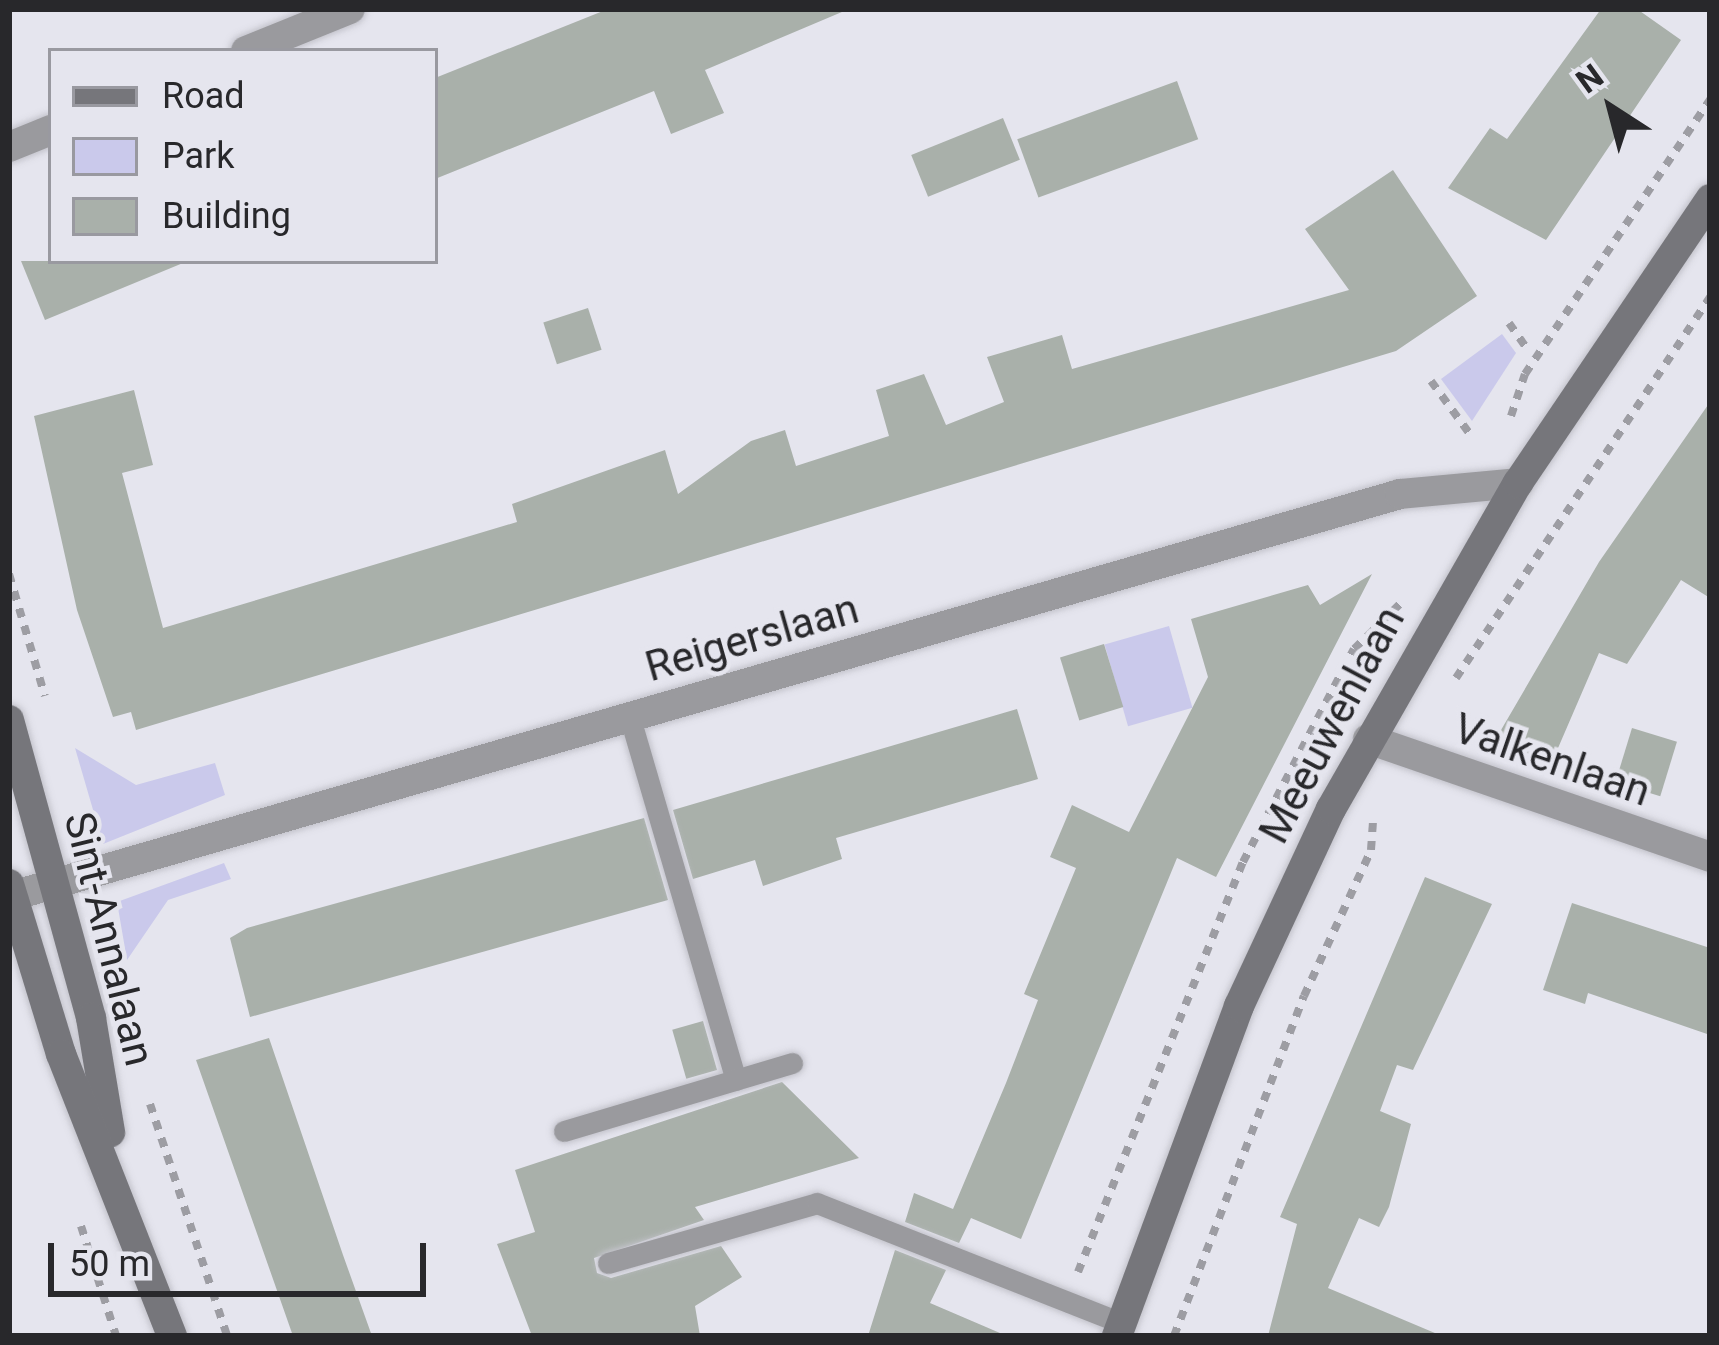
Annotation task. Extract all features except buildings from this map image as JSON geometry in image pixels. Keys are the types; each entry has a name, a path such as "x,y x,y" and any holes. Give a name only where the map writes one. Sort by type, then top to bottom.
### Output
{"street":[{"path":"253,48 350,9"},
{"path":"9,147 48,131"},
{"name":"Meeuwenlaan","path":"1119,1329 1239,1006 1368,739 1518,484 1710,199"},
{"name":"Reigerslaan","path":"11,890 54,883 1400,494 1476,482 1518,484"},
{"name":"Sint-Annalaan","path":"9,721 92,1018 118,1179"},
{"name":"Valkenlaan","path":"1368,739 1458,776 1710,857"},
{"name":"Sint-Annalaan","path":"11,890 61,1054 118,1179 172,1336"}],"lane":[{"path":"630,718 736,1080"},
{"path":"564,1131 792,1063"},
{"path":"608,1263 817,1203 1119,1329"}],"path":[{"path":"1476,482 1525,374 1710,100"},
{"path":"1447,685 1472,664 1710,297"},
{"path":"1509,323 1528,350"},
{"path":"1431,381 1472,437"},
{"path":"9,574 52,720"},
{"path":"1174,1336 1403,753"},
{"path":"144,1086 227,1336"}],"green space":[{"path":"1502,334 1516,353 1472,421 1441,379"},
{"path":"1169,626 1192,708 1128,726 1105,644"},
{"path":"75,748 136,785 215,763 225,795 103,844"},
{"path":"224,863 231,879 168,900 127,960 117,902"}]}
